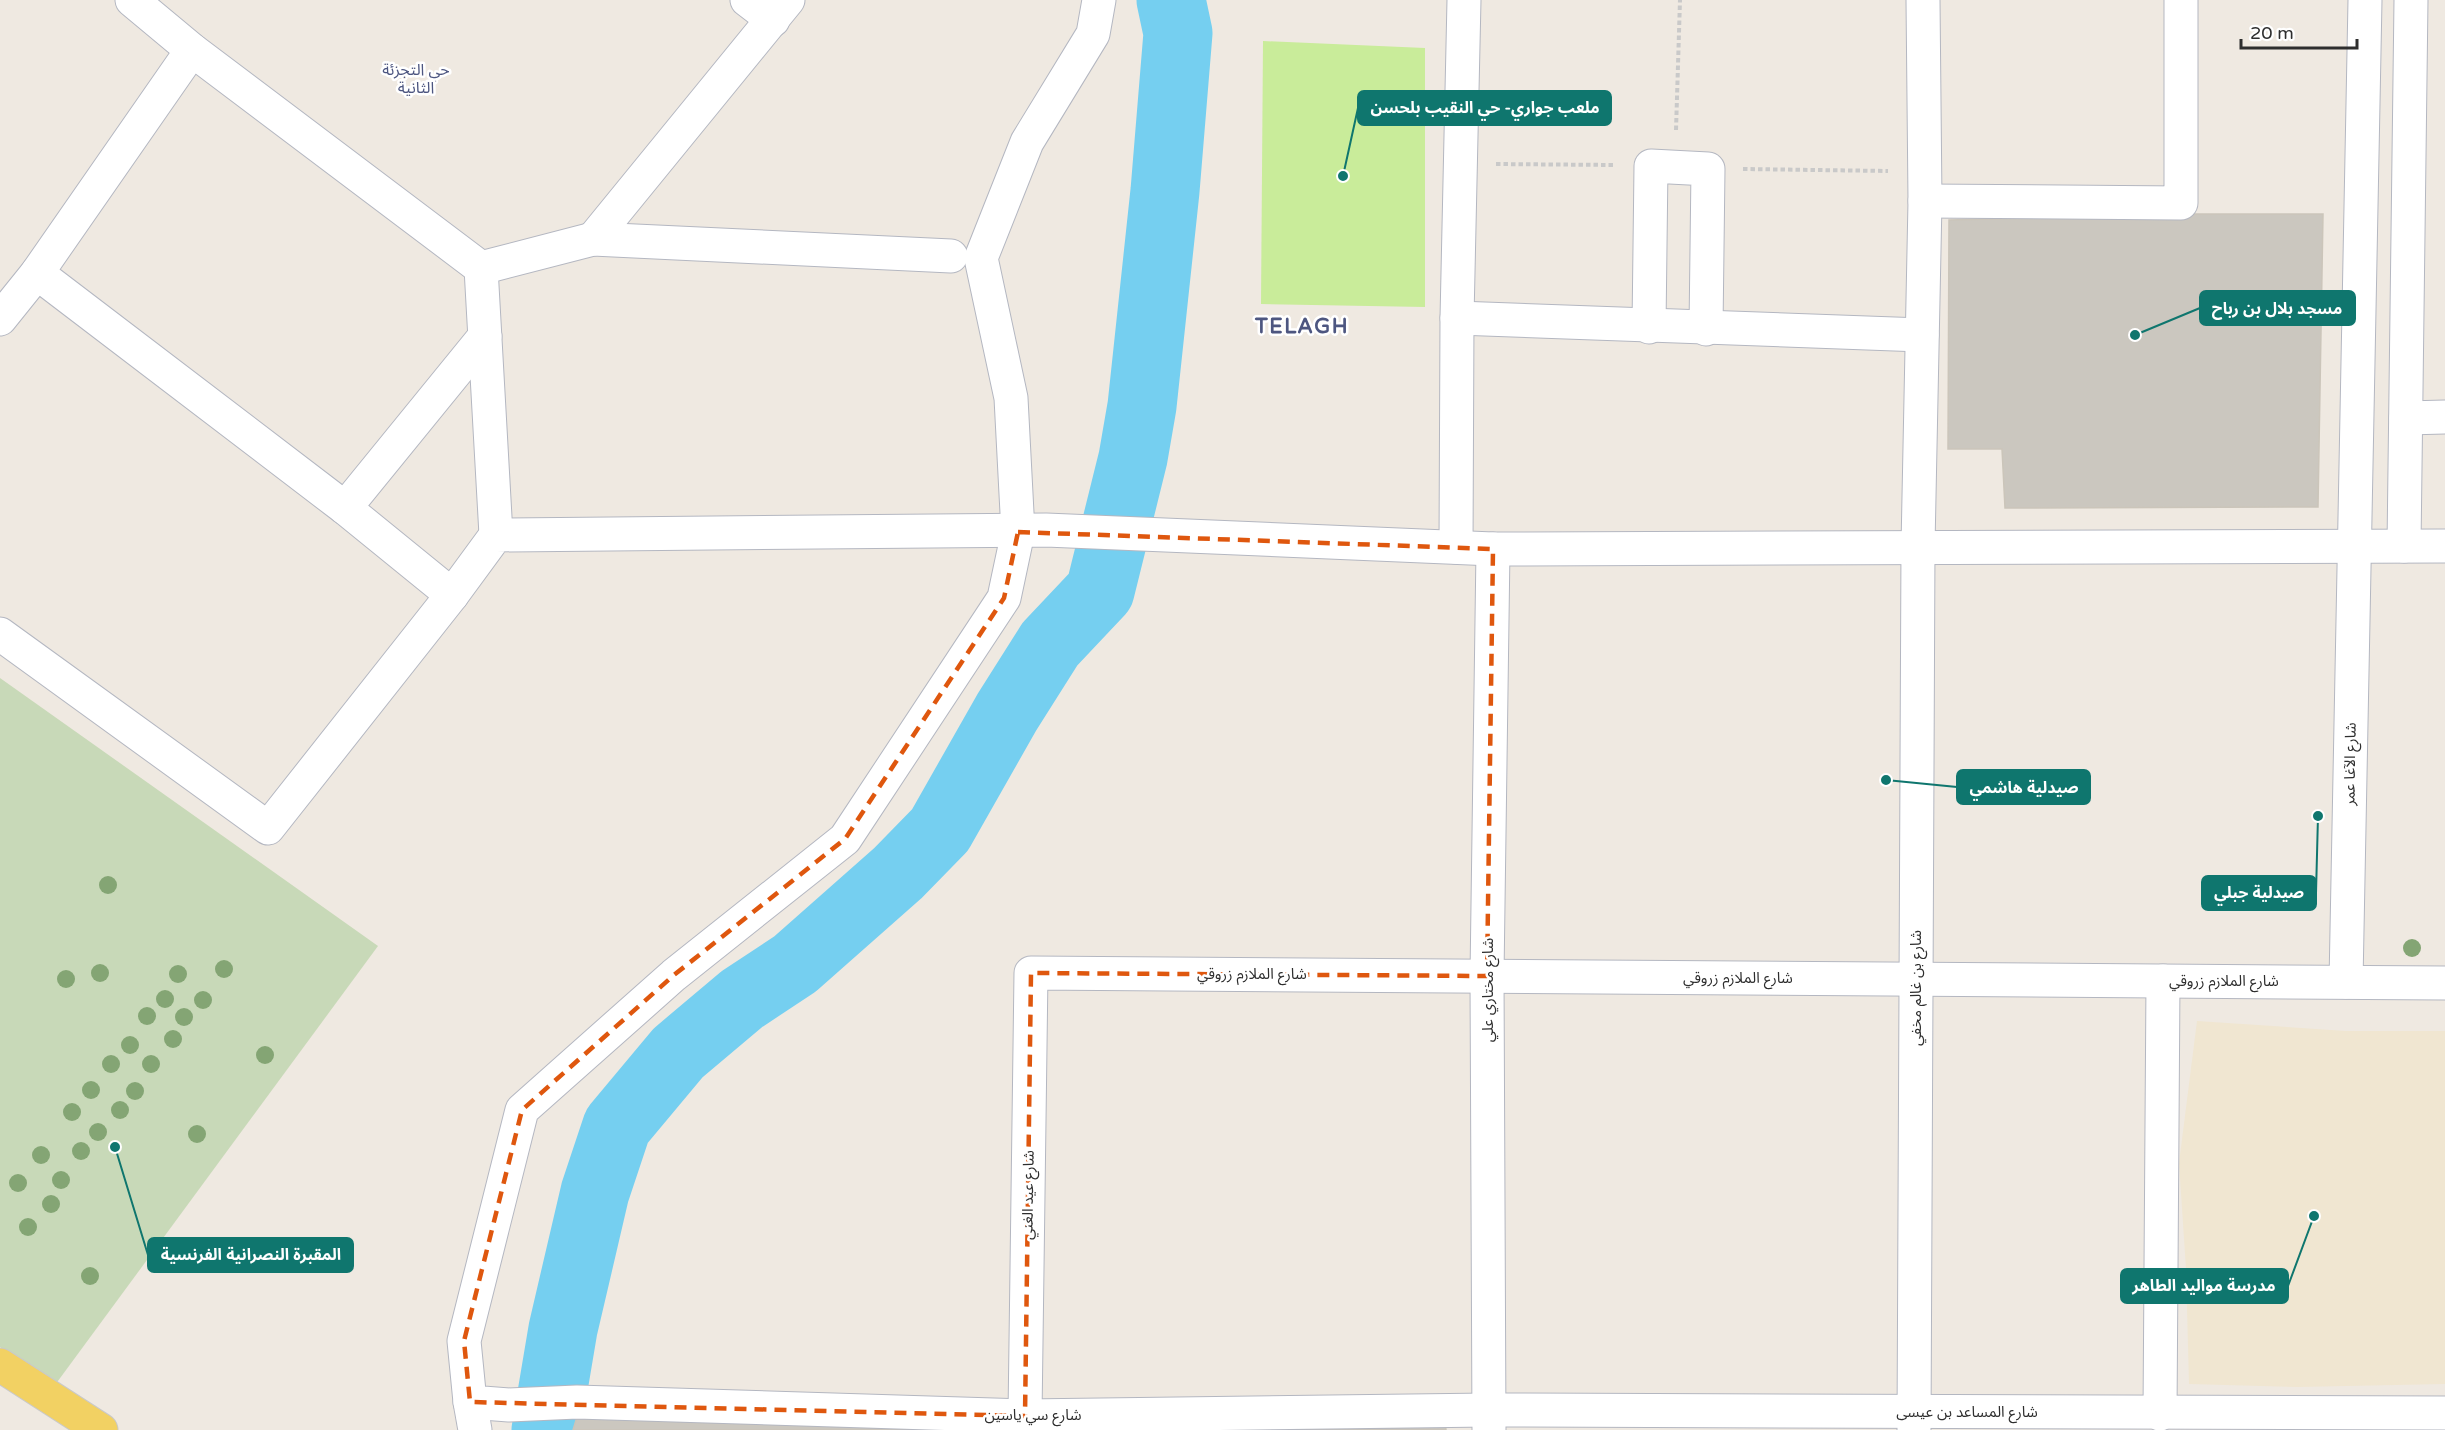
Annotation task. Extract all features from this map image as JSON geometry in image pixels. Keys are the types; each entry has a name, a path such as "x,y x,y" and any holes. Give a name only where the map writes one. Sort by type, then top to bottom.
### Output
{"main road":[{"path":"0,1365 101,1430"}],"street":[{"path":"0,634 268,828 452,596 496,535 481,268 192,50 132,0"},
{"path":"593,240 780,10 747,0"},
{"path":"472,1416 464,1341 522,1110 674,975 845,839 1004,598 1032,531 1011,398 981,258 1028,142 1092,34 1099,0"},
{"path":"1456,547 1456,318 1464,0"},
{"name":"شارع بن غالم مخفي","path":"1914,1421 1918,546 1925,186 1923,0"},
{"path":"1925,186 2181,203 2181,0"},
{"name":"شارع الآغا عمر","path":"2346,982 2365,0"},
{"path":"2404,546 2411,0"},
{"path":"0,319 37,273 192,50"},
{"path":"1649,327 1675,167 1708,169 1706,329"},
{"path":"481,268 593,240 951,256"},
{"path":"37,273 345,508 452,596"},
{"path":"1456,318 1649,327 1923,335"},
{"path":"345,508 485,336"},
{"path":"2406,418 2445,417"},
{"path":"496,535 1032,531 1141,533 1493,549 2445,546"},
{"name":"شارع مختاري علي","path":"1489,1420 1487,976 1493,549"},
{"name":"شارع الملازم زروقي","path":"1031,973 2445,983"},
{"name":"شارع عيد الغني","path":"1025,1416 1031,973"},
{"path":"2160,1414 2163,981"},
{"name":"شارع سي ياسين","path":"472,1416 509,1405 577,1402 1025,1416 1489,1420"},
{"name":"شارع المساعد بن عيسى","path":"1489,1420 1914,1421 2160,1414 2349,1417 2445,1413"}],"path":[{"path":"1675,167 1680,0"},
{"path":"1461,163 1675,167 1925,186"}],"highlighted area":[{"path":"1018,532 1493,549 1487,976 1031,973 1025,1416 470,1402 464,1341 522,1110 674,975 845,839 1004,598"}],"shaded area":[{"path":"2197,1021 2346,1031 2445,1031 2445,1384 2297,1387 2189,1384 2186,1269 2179,1163"}],"green space":[{"path":"1263,41 1425,48 1425,307 1261,304"},
{"path":"0,678 378,946 55,1385 0,1347"}],"building":[{"path":"2197,214 2323,214 2318,507 2005,508 2002,449 1948,449 1949,220"},
{"path":"577,1417 1445,1421 1446,1430 573,1430"}],"waterway":[{"path":"546,1430 563,1329 595,1192 617,1126 678,1053 742,999 795,964 898,873 940,830 1007,712 1050,644 1100,591 1133,458 1142,406 1165,191 1178,33 1171,0"}],"place":[{"name":"ملعب جواري- حي النقيب بلحسن","path":"1343,176"},
{"name":"مسجد بلال بن رباح","path":"2135,335"},
{"name":"صيدلية هاشمي","path":"1886,780"},
{"name":"صيدلية جبلي","path":"2318,816"},
{"name":"المقبرة النصرانية الفرنسية","path":"115,1147"},
{"name":"مدرسة مواليد الطاهر","path":"2314,1216"}],"district":[{"name":"حي التجزئة الثانية","path":"416,78"},
{"name":"TELAGH","path":"1302,326"}]}
